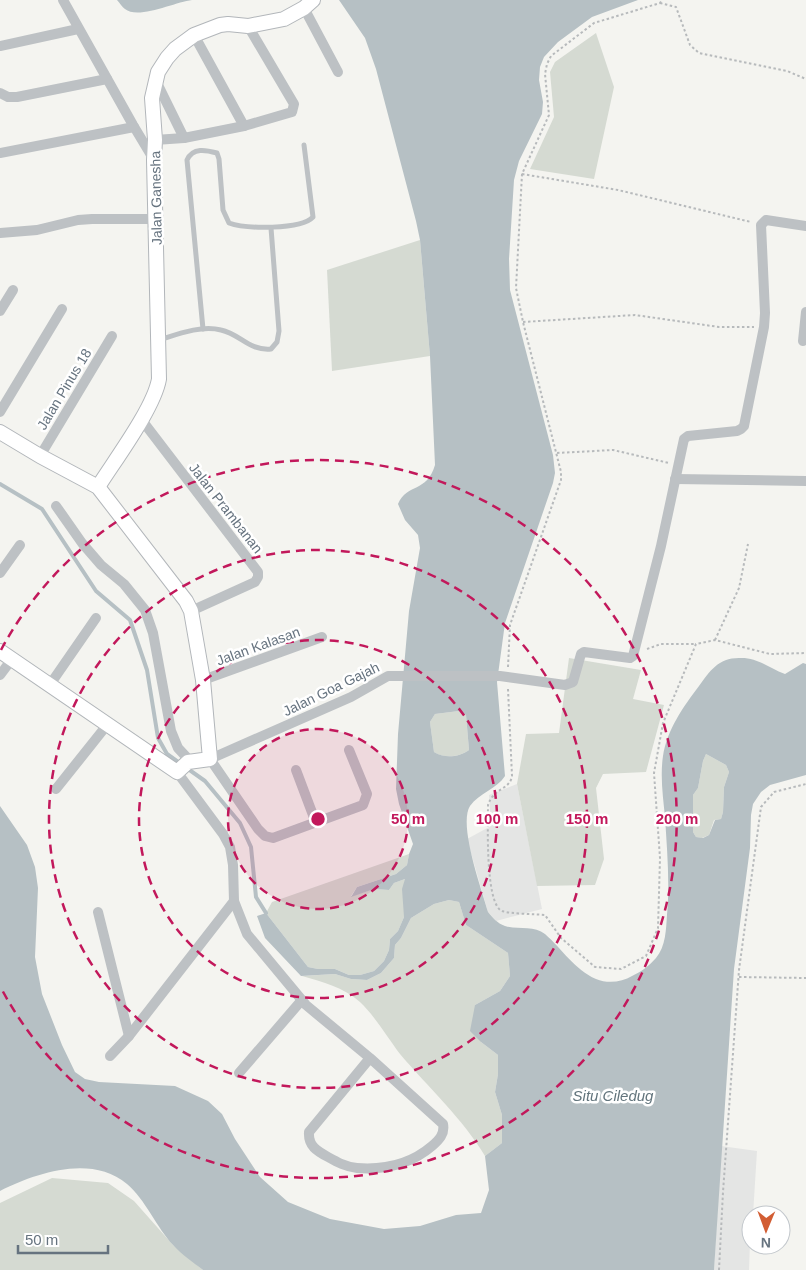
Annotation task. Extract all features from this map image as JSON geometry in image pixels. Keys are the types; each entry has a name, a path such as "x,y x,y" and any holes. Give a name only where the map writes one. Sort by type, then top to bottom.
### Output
{"street":[{"path":"63,0 154,160"},
{"path":"308,4 338,72"},
{"name":"Jalan Ganesha","path":"98,487 141,419 158,388 159,340 155,140 152,98 158,72 175,49 194,35 228,24 248,26 284,19 308,4"},
{"path":"155,140 184,138 244,126 292,112 294,104 248,26"},
{"path":"0,46 78,29"},
{"path":"194,35 244,126"},
{"path":"0,93 8,97 17,97 107,79"},
{"path":"156,81 184,138"},
{"path":"0,153 134,127"},
{"path":"0,233 37,230 78,220 156,219"},
{"path":"636,650 684,439 688,436 737,432 744,426 764,327 761,225 766,220 806,226"},
{"path":"0,311 13,290"},
{"path":"0,412 62,309"},
{"path":"803,341 806,312"},
{"name":"Jalan Pinus 18","path":"40,456 112,336"},
{"name":"Jalan Prambanan","path":"141,419 258,572 258,578 255,582 191,611"},
{"path":"0,432 98,487 186,601 191,611 203,680 210,759 258,829 265,836 272,838 363,805 367,794 349,750"},
{"path":"675,479 806,481"},
{"path":"56,506 82,544 101,565 124,584 145,610 154,633 171,730 184,766 230,847 233,865 234,901 247,934 302,1001 370,1058 443,1124 443,1133 439,1140 422,1155 401,1164 357,1168 347,1166 312,1147 309,1140 309,1132 370,1058"},
{"path":"0,573 20,545"},
{"path":"48,686 96,618"},
{"name":"Jalan Kalasan","path":"203,680 322,637"},
{"name":"Jalan Goa Gajah","path":"210,759 351,697 388,676 504,677 565,685 573,682 581,654 584,652 630,658 635,654 636,650"},
{"path":"0,651 107,725 184,766 210,759"},
{"path":"0,675 12,659"},
{"path":"56,789 107,725"},
{"path":"296,770 316,823"},
{"path":"110,1056 129,1036 234,901"},
{"path":"98,912 129,1036"},
{"path":"239,1073 302,1001"}],"lane":[{"path":"203,329 187,160 189,154 206,150 217,153 223,210 229,224 239,227 271,228 308,221 313,217 304,145"},
{"path":"159,340 180,333 203,329 221,330 258,349 271,349 277,342 279,331 271,228"}],"path":[{"path":"696,644 663,723 654,773 660,858 658,928 646,956 621,969 595,968 561,938 545,915 502,911 496,907 489,883 488,805 492,794 508,785 512,780 504,677 510,625 561,480 561,472 516,288 522,174 549,115 545,74 547,64 551,56 594,23 660,3 676,7 690,45 699,53 787,72 806,79"},
{"path":"522,174 618,190 761,225"},
{"path":"523,322 635,315 719,327 764,327"},
{"path":"556,453 613,450 678,465"},
{"path":"715,640 739,588 748,544"},
{"path":"636,650 647,649 661,644 696,644 715,640 770,654 806,652"},
{"path":"718,1270 722,1192 739,977 761,807 774,792 806,784"},
{"path":"739,977 806,978"}],"shaded area":[{"path":"596,33 614,87 594,179 530,169 554,117 550,72 555,62"},
{"path":"420,240 430,356 332,371 327,270"},
{"path":"569,658 641,670 633,699 664,705 646,772 603,774 596,788 604,859 595,885 537,886 517,784 526,734 559,733"},
{"path":"459,711 466,715 469,750 461,754 442,756 434,752 430,722 435,714"},
{"path":"706,754 726,765 729,772 724,787 721,819 714,820 709,835 702,838 696,837 693,832 693,795 698,788"},
{"path":"517,784 542,909 496,921 488,912 467,839 491,826 489,795"},
{"path":"409,854 407,865 396,874 357,887 351,896 374,889 389,890 394,883 405,879 404,917 398,931 390,939 389,950 384,961 374,971 360,975 349,975 335,969 308,967 266,913 272,902"},
{"path":"449,900 459,902 466,925 508,953 510,976 500,991 475,1005 481,1042 498,1055 498,1074 495,1092 502,1115 502,1143 485,1156 466,1129 400,1054 376,1020 360,1002 340,989 302,976 335,974 351,979 367,980 381,973 394,958 395,945 401,938 411,918 434,904"},
{"path":"721,1146 757,1151 754,1205 741,1205 741,1255 750,1255 749,1270 714,1270"},
{"path":"52,1178 108,1183 134,1201 173,1245 203,1270 0,1270 0,1203"}],"water":[{"path":"117,0 192,0 139,13 125,9"},
{"name":"Situ Ciledug","path":"339,0 638,0 592,17 558,42 544,57 540,67 539,80 543,102 542,114 519,161 514,180 509,259 510,290 553,455 555,473 505,623 497,682 505,776 470,806 467,815 467,827 472,858 488,912 495,920 505,926 541,931 575,965 596,979 610,982 628,978 645,968 656,958 662,948 665,937 668,878 662,764 665,746 676,719 707,675 715,666 725,660 752,659 785,674 803,663 806,664 806,775 770,785 761,792 753,804 751,815 750,848 734,969 714,1270 203,1270 173,1245 133,1190 113,1175 97,1170 80,1168 64,1170 30,1178 0,1191 0,806 27,845 35,867 38,888 35,957 42,994 75,1072 85,1079 99,1082 175,1086 208,1101 222,1114 235,1139 260,1177 288,1202 330,1219 384,1229 420,1226 456,1215 481,1213 489,1190 485,1156 502,1143 502,1115 495,1092 498,1074 498,1055 470,1031 475,1005 500,991 510,976 508,953 466,925 459,902 449,900 434,904 411,918 401,938 395,945 394,958 381,973 367,980 351,979 335,974 301,976 265,938 257,916 266,913 308,967 335,969 349,975 360,975 374,971 384,961 389,950 390,939 398,931 404,917 402,889 405,879 394,883 389,890 374,889 351,897 357,887 396,874 407,865 413,844 399,804 396,789 398,734 409,611 420,548 418,535 405,520 398,504 406,493 427,480 435,465 430,356 420,240 376,69 365,38","holes":["459,711 466,715 469,750 452,756 443,756 434,752 430,722 435,714","706,754 726,765 729,772 724,787 721,819 715,820 709,835 703,838 696,837 693,832 693,795 698,788"]}],"waterway":[{"path":"0,484 42,509 96,591 130,620 147,670 158,738 167,754 205,781 240,823 251,847 256,897 266,913"}]}
